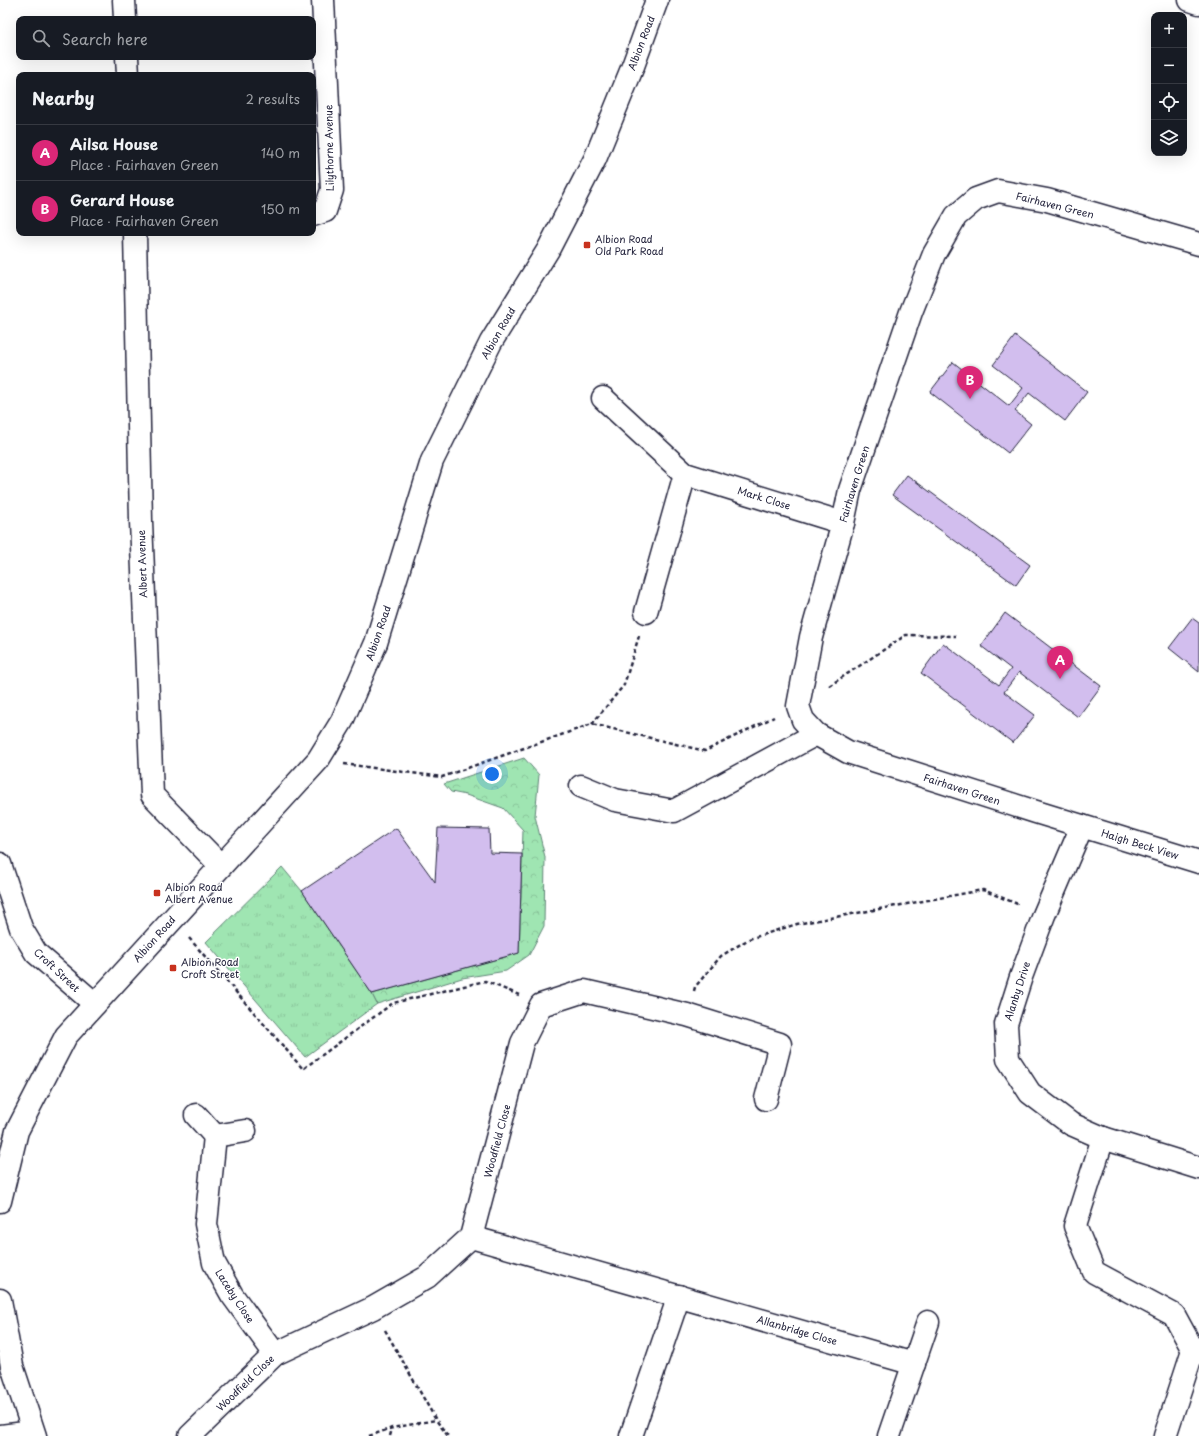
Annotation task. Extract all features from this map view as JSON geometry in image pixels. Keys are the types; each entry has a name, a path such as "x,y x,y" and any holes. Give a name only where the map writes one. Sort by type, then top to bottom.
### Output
{"street":[{"path":"124,0 125,16"},
{"name":"Lilythorne Avenue","path":"316,214 325,211 332,190 323,0"},
{"name":"Albion Road","path":"0,1201 17,1131 66,1036 318,760 342,721 376,643 432,461 491,342 548,250 595,158 657,0"},
{"path":"1190,0 1199,3"},
{"path":"127,60 128,72"},
{"name":"Fairhaven Green","path":"1082,826 848,752 816,734 804,720 798,706 811,638 850,490 911,312 934,254 956,216 976,199 998,191 1047,200 1199,244"},
{"name":"Albert Avenue","path":"135,236 140,520 152,795 221,866"},
{"name":"Mark Close","path":"603,398 685,474 842,523"},
{"path":"646,612 685,474"},
{"path":"581,786 615,800 674,811 816,734"},
{"name":"Haigh Beck View","path":"1082,826 1199,862"},
{"name":"Alanby Drive","path":"1082,826 1044,915 1020,977 1006,1024 1008,1059 1030,1093 1071,1124 1103,1138 1199,1168"},
{"name":"Croft Street","path":"0,864 21,928 36,953 95,1004"},
{"path":"541,1005 584,991 687,1015 780,1044 766,1099"},
{"name":"Woodfield Close","path":"190,1436 275,1354 372,1308 427,1277 471,1237 522,1043 541,1005"},
{"path":"196,1115 215,1136 245,1131"},
{"name":"Laceby Close","path":"215,1136 206,1224 214,1263 232,1295 275,1354"},
{"path":"1103,1138 1075,1226 1094,1272 1174,1315 1193,1350 1165,1436"},
{"name":"Allanbridge Close","path":"471,1237 914,1364"},
{"path":"631,1436 680,1296"},
{"path":"0,1300 12,1366 34,1434 1,1436"},
{"path":"889,1436 928,1322"}],"path":[{"path":"318,760 442,777 592,724 624,684 646,612"},
{"path":"592,724 705,751 798,706 906,635 956,636"},
{"path":"687,1015 695,987 721,956 749,939 797,924 983,890 1044,915"},
{"path":"172,919 302,1069 393,1003 485,981 541,1005"},
{"path":"372,1308 436,1420 448,1436"},
{"path":"369,1436 392,1428 436,1420"},
{"path":"390,1436 392,1428"}],"green space":[{"path":"524,758 539,775 535,816 545,857 544,926 529,955 506,971 462,978 377,1004 372,994 519,953 523,830 503,808 466,795 451,792 444,784"},
{"path":"282,867 302,891 372,994 377,1004 305,1057 206,942"}],"building":[{"path":"1015,336 1087,392 1065,421 1029,393 1015,411 1031,424 1008,453 930,392 953,362 1009,406 1023,388 993,365"},
{"path":"907,475 1030,565 1016,585 892,495"},
{"path":"1005,613 1101,686 1078,717 1019,672 1004,692 1035,715 1013,743 921,673 943,643 999,685 1011,669 981,646"},
{"path":"1192,618 1199,623 1199,672 1169,648"},
{"path":"396,828 435,882 438,828 489,829 490,853 522,854 519,953 372,994 302,891"}],"place":[{"name":"Albion Road Old Park Road","path":"587,245"},
{"name":"Gerard House","path":"970,399"},
{"name":"Ailsa House","path":"1060,679"},
{"name":"Albion Road Albert Avenue","path":"157,893"},
{"name":"Albion Road Croft Street","path":"173,968"}]}
